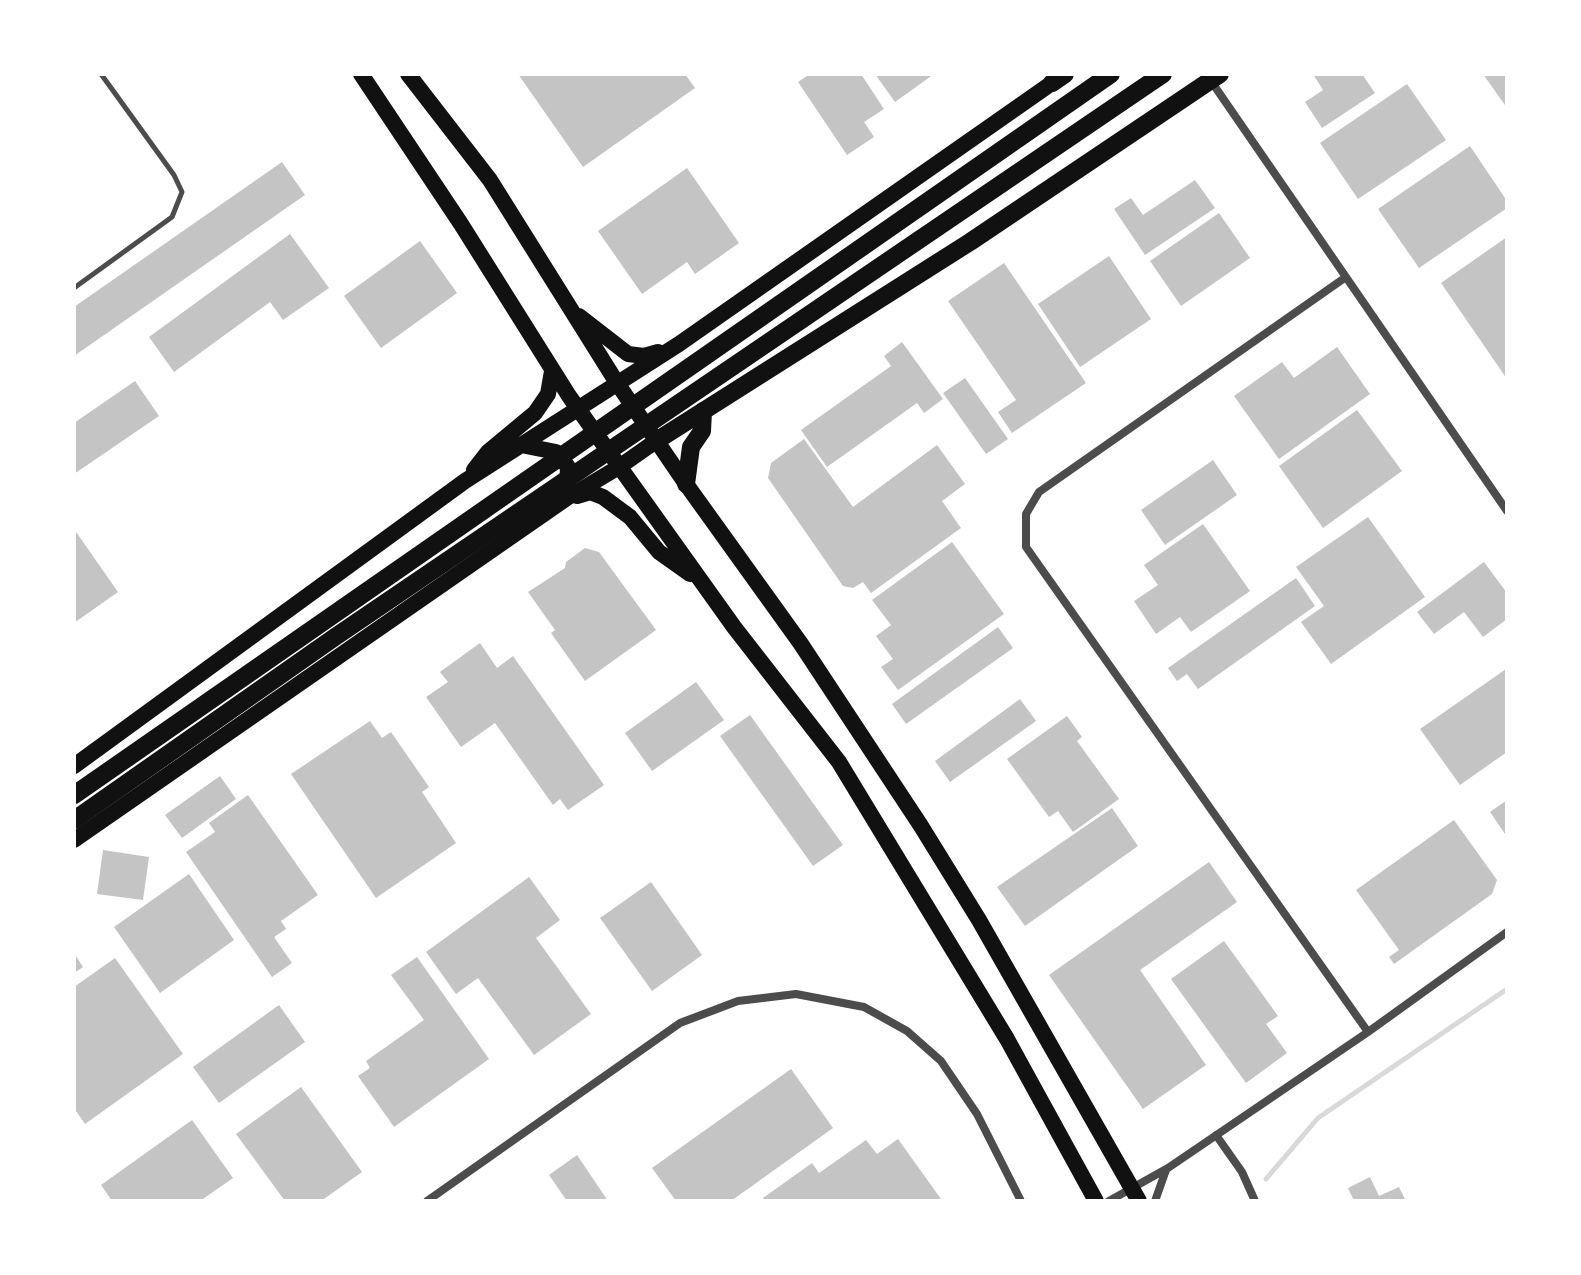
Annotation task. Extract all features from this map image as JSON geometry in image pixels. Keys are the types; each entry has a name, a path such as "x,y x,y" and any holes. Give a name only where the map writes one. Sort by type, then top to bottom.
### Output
{"highway":[{"path":"361,74 461,224 552,371 702,582 839,762 1007,1039 1096,1201"},
{"path":"408,74 490,180 617,383 801,644 921,826 979,920 1136,1194"},
{"path":"74,795 1111,74"},
{"path":"74,820 361,619 1163,74"},
{"path":"74,840 567,498 970,242 1220,74"},
{"path":"74,766 465,481 679,344 1059,79"},
{"path":"572,310 628,354 644,356 679,344"},
{"path":"465,481 488,452 535,413 548,394 552,371"},
{"path":"686,484 691,447 702,431 703,411"},
{"path":"521,445 556,452 568,467 567,498"},
{"path":"567,498 590,492 603,497 630,517 659,552 702,582"}],"street":[{"path":"1206,74 1507,511"},
{"path":"1346,277 1039,492 1026,514 1026,547 1368,1032"},
{"path":"1109,1201 1136,1194 1166,1169 1368,1032 1507,932"},
{"path":"427,1201 680,1023 738,1001 796,994 864,1007 907,1031 941,1061 977,1114 1021,1201"},
{"path":"1216,1135 1242,1172 1255,1201"},
{"path":"1155,1201 1166,1169"}],"lane":[{"path":"74,288 172,217 182,192 174,175 101,74"}],"building":[{"path":"518,74 685,74 695,88 583,167"},
{"path":"810,74 861,74 884,109 864,122 874,137 847,155 798,82"},
{"path":"875,74 934,74 895,102"},
{"path":"1313,74 1362,74 1375,93 1322,128 1305,102 1323,90"},
{"path":"1483,74 1507,74 1507,108"},
{"path":"1407,84 1446,140 1358,199 1320,143"},
{"path":"1470,146 1507,201 1507,208 1419,268 1378,209"},
{"path":"282,162 305,195 74,356 74,307"},
{"path":"687,168 739,243 695,274 687,262 642,294 598,231"},
{"path":"1195,180 1215,208 1145,255 1114,209 1131,198 1143,215"},
{"path":"1219,213 1250,258 1181,306 1150,261"},
{"path":"290,234 329,288 283,320 270,302 174,372 149,337"},
{"path":"1507,237 1507,379 1441,283"},
{"path":"420,241 457,293 381,348 344,296"},
{"path":"1109,256 1151,319 1080,367 1038,304"},
{"path":"1004,263 1086,383 1012,433 998,412 1016,400 948,301"},
{"path":"902,342 943,399 924,413 917,403 827,467 801,430 891,366 884,356"},
{"path":"1337,347 1370,394 1279,459 1234,396 1282,362 1294,378"},
{"path":"965,378 1008,439 986,454 943,393"},
{"path":"135,381 159,416 74,474 74,423"},
{"path":"1357,410 1402,471 1323,528 1279,466"},
{"path":"804,439 853,507 937,445 965,484 942,501 961,528 871,593 863,582 853,588 843,586 768,478 771,463"},
{"path":"1213,460 1237,495 1165,545 1141,510"},
{"path":"1368,517 1425,597 1331,664 1301,622 1324,606 1296,567"},
{"path":"1203,524 1250,591 1191,632 1180,617 1156,634 1134,601 1158,585 1144,565"},
{"path":"74,529 118,592 74,623"},
{"path":"952,542 1004,614 898,690 881,667 893,659 876,636 891,625 872,600"},
{"path":"585,548 599,552 656,630 585,681 551,633 555,630 528,592 565,568 566,562"},
{"path":"1484,562 1507,593 1507,619 1483,637 1464,612 1434,634 1417,612"},
{"path":"1296,578 1315,606 1198,689 1187,674 1177,681 1168,668"},
{"path":"998,627 1013,648 906,724 892,704"},
{"path":"480,643 497,668 513,656 604,785 568,810 560,799 553,805 495,723 461,747 426,697 448,682 440,672"},
{"path":"1506,669 1507,752 1460,785 1420,729"},
{"path":"696,682 724,720 652,771 625,733"},
{"path":"1020,699 1036,721 950,782 935,761"},
{"path":"750,715 843,845 813,866 720,736"},
{"path":"1067,716 1082,737 1077,741 1119,799 1073,832 1058,811 1049,817 1007,759"},
{"path":"370,721 382,738 391,732 429,787 422,792 456,843 376,898 291,774"},
{"path":"220,776 236,799 182,838 165,815"},
{"path":"248,795 318,895 281,921 286,929 274,937 292,963 272,977 186,852 215,832 209,823"},
{"path":"1507,800 1507,837 1490,812"},
{"path":"1112,808 1138,846 1025,926 997,887"},
{"path":"1454,820 1497,880 1492,894 1394,964 1389,957 1399,950 1356,890"},
{"path":"103,850 149,857 143,900 97,894"},
{"path":"1209,862 1237,902 1140,970 1206,1065 1143,1109 1049,975"},
{"path":"189,874 234,940 160,993 114,927"},
{"path":"529,877 560,920 536,938 591,1014 534,1055 478,978 456,994 426,952"},
{"path":"651,882 702,955 652,991 600,918"},
{"path":"1224,941 1278,1016 1266,1024 1287,1053 1246,1083 1171,979"},
{"path":"74,953 83,967 74,973"},
{"path":"417,957 489,1059 394,1127 358,1076 370,1068 366,1061 424,1020 391,975"},
{"path":"115,958 183,1054 85,1124 74,1108 74,987"},
{"path":"279,1005 305,1042 219,1103 193,1067"},
{"path":"791,1069 833,1128 731,1201 676,1201 652,1168"},
{"path":"301,1087 362,1172 321,1201 285,1201 236,1134"},
{"path":"192,1120 233,1178 200,1201 112,1201 101,1185"},
{"path":"898,1139 941,1199 765,1201 763,1198 812,1163 819,1173 866,1140 877,1154"},
{"path":"577,1155 608,1201 567,1201 549,1175"},
{"path":"1370,1177 1379,1196 1399,1187 1406,1201 1354,1201 1348,1188"}],"waterway":[{"path":"1266,1179 1318,1118 1507,989"}]}
